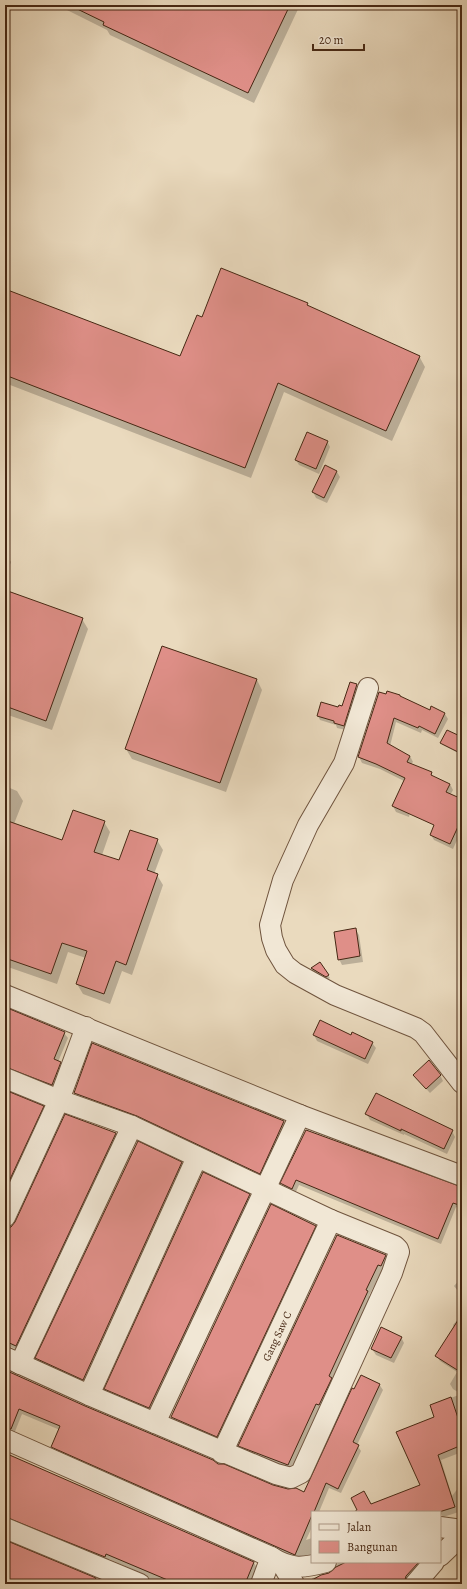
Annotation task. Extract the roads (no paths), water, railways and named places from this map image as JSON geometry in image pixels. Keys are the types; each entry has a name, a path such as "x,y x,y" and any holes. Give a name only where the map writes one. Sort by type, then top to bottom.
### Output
{"street":[{"path":"368,688 344,762 308,825 283,880 270,925 272,938 276,950 285,965 295,973 335,995 416,1028 423,1033 462,1083"},
{"path":"5,995 300,1115 462,1176"},
{"path":"5,1217 59,1100 86,1028"},
{"path":"5,1078 59,1100 132,1126 266,1190 398,1249 399,1252 392,1273 301,1473 291,1478 222,1453 13,1360 132,1126"},
{"path":"155,1423 300,1115"},
{"path":"89,1395 196,1156"},
{"name":"Gang Saw C","path":"222,1453 331,1220"},
{"path":"5,1439 277,1560 305,1567 322,1563"},
{"path":"441,1527 462,1530"},
{"path":"5,1528 140,1584"},
{"path":"441,1555 462,1535"},
{"path":"261,1584 277,1560"},
{"path":"277,1560 294,1584"},
{"path":"417,1583 433,1563"}]}
